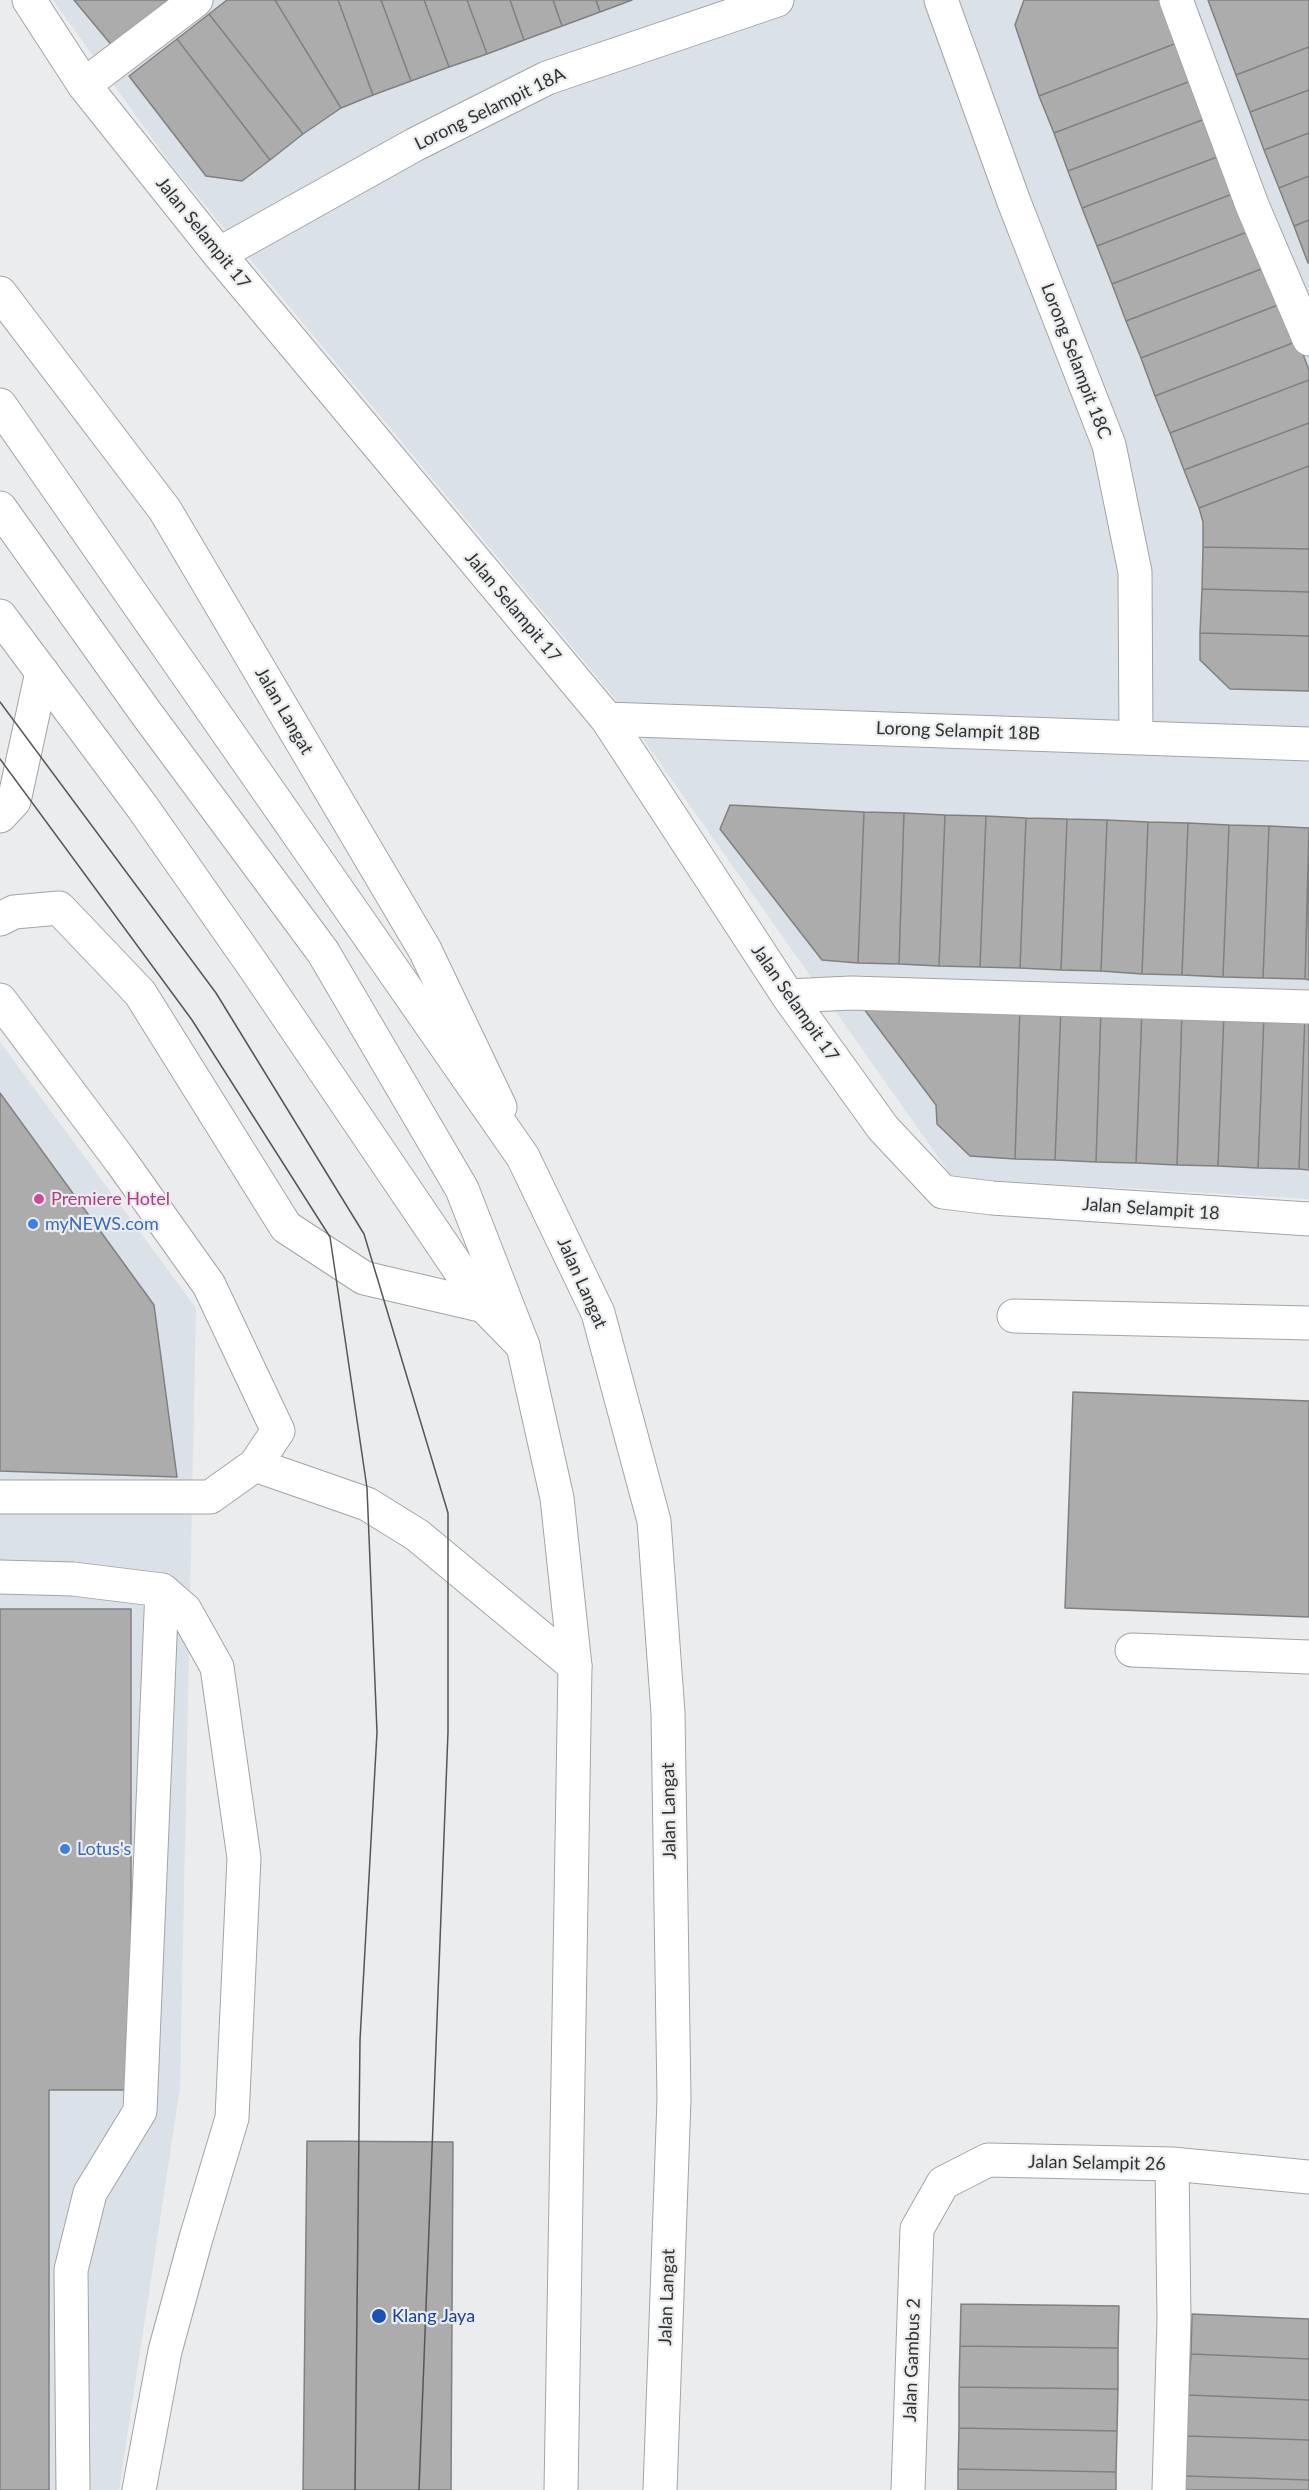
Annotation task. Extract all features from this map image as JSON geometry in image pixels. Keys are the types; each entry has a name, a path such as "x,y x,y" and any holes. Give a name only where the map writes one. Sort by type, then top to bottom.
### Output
{"main road":[{"name":"Jalan Selampit 17","path":"29,0 84,85 219,254 607,719 788,996 883,1128 943,1192 993,1198"},
{"path":"84,85 196,0"},
{"name":"Lorong Selampit 18A","path":"219,254 414,145 547,78 720,9 777,0"},
{"name":"Lorong Selampit 18C","path":"941,0 1014,202 1109,445 1135,572 1136,738"},
{"path":"1176,0 1252,205 1309,339"},
{"name":"Jalan Langat","path":"0,292 165,510 425,950 598,1314 654,1521 668,1713 674,2099 660,2490"},
{"name":"Jalan Langat","path":"0,405 523,1157"},
{"path":"0,508 146,713 323,952 462,1189 523,1346 556,1498 575,1666 561,2490"},
{"path":"0,616 143,808 255,968 484,1306 523,1346"},
{"path":"0,816 14,801 42,672"},
{"name":"Lorong Selampit 18B","path":"607,719 1309,744"},
{"path":"0,919 15,912 59,908 140,993 285,1227 364,1278 484,1306"},
{"path":"788,996 851,993 1309,1007"},
{"path":"0,1000 120,1160 209,1285 278,1431 255,1465 210,1497 0,1497"},
{"name":"Jalan Selampit 18","path":"993,1198 1309,1219"},
{"path":"1014,1316 1309,1323"},
{"path":"255,1465 367,1504 417,1535 575,1666"},
{"path":"0,1577 73,1579 162,1590 185,1610 217,1666 244,1858 232,2118 165,2351 139,2490"},
{"path":"73,2490 71,2270 90,2193 140,2111 162,1590"},
{"path":"1132,1650 1309,1657"},
{"name":"Jalan Selampit 26","path":"917,2229 943,2183 988,2160 1172,2164 1309,2177"},
{"path":"1169,2490 1174,2319 1172,2164"},
{"name":"Jalan Gambus 2","path":"908,2490 917,2229"}],"shaded area":[{"path":"53,0 1309,0 1309,1199 953,1178 612,695 170,163"},
{"path":"0,1042 196,1308 180,2088 119,2490 0,2490"}],"building":[{"path":"74,0 172,0 114,48"},
{"path":"227,0 275,0 341,108 303,134 209,14"},
{"path":"275,0 338,0 373,95 341,108"},
{"path":"338,0 381,0 411,81 373,95"},
{"path":"381,0 424,0 449,67 411,81"},
{"path":"424,0 467,0 487,54 449,67"},
{"path":"467,0 510,0 524,40 487,54"},
{"path":"510,0 553,0 562,26 524,40"},
{"path":"553,0 596,0 600,12 562,26"},
{"path":"596,0 632,0 600,12"},
{"path":"1024,0 1166,0 1182,41 1039,96 1015,25"},
{"path":"1208,0 1309,0 1309,47 1236,75"},
{"path":"209,14 303,134 270,160 177,39"},
{"path":"177,39 270,160 242,181 206,176 129,76"},
{"path":"1182,41 1196,79 1054,133 1039,96"},
{"path":"1309,47 1309,90 1250,112 1236,75"},
{"path":"1196,79 1210,117 1068,171 1054,133"},
{"path":"1309,90 1309,133 1264,150 1250,112"},
{"path":"1210,117 1225,154 1082,208 1068,171"},
{"path":"1309,133 1309,176 1279,188 1264,150"},
{"path":"1225,154 1240,191 1097,246 1082,208"},
{"path":"1309,176 1309,220 1294,226 1279,188"},
{"path":"1240,191 1255,229 1112,284 1097,246"},
{"path":"1309,220 1309,263 1308,263 1294,226"},
{"path":"1255,229 1269,266 1126,321 1112,284"},
{"path":"1269,266 1283,303 1141,358 1126,321"},
{"path":"1283,303 1298,341 1155,396 1141,358"},
{"path":"1298,341 1309,370 1309,380 1170,433 1155,396"},
{"path":"1309,380 1309,423 1184,470 1170,433"},
{"path":"1309,423 1309,466 1199,508 1184,470"},
{"path":"1309,466 1309,549 1203,547 1203,522 1199,508"},
{"path":"1203,547 1309,549 1309,592 1202,589"},
{"path":"1202,589 1309,592 1309,636 1200,633"},
{"path":"1200,633 1309,636 1309,691 1230,689 1200,660"},
{"path":"730,805 864,812 858,963 822,960 720,829"},
{"path":"864,812 904,813 899,964 858,963"},
{"path":"904,813 945,815 939,966 899,964"},
{"path":"945,815 986,816 980,967 939,966"},
{"path":"986,816 1026,818 1020,968 980,967"},
{"path":"1026,818 1067,819 1061,970 1020,968"},
{"path":"1067,819 1107,820 1101,971 1061,970"},
{"path":"1107,820 1148,822 1142,974 1101,971"},
{"path":"1148,822 1188,823 1182,975 1142,974"},
{"path":"1188,823 1229,825 1223,977 1182,975"},
{"path":"1229,825 1269,826 1263,978 1223,977"},
{"path":"1269,826 1309,828 1305,979 1263,978"},
{"path":"1309,854 1309,980 1305,979"},
{"path":"858,1001 1020,1006 1015,1159 970,1156 937,1124 936,1105"},
{"path":"1020,1006 1061,1007 1055,1160 1015,1159"},
{"path":"1061,1007 1101,1009 1096,1162 1055,1160"},
{"path":"1101,1009 1142,1010 1136,1163 1096,1162"},
{"path":"1142,1010 1182,1012 1177,1165 1136,1163"},
{"path":"1182,1012 1224,1013 1218,1166 1177,1165"},
{"path":"1224,1013 1264,1015 1258,1168 1218,1166"},
{"path":"1264,1015 1305,1016 1299,1169 1258,1168"},
{"path":"1305,1016 1309,1016 1309,1170 1299,1169"},
{"name":"Premiere Hotel","path":"0,1093 154,1305 177,1477 0,1471"},
{"path":"1073,1392 1309,1401 1309,1617 1065,1608"},
{"name":"Lotus's","path":"0,1609 131,1609 131,2090 49,2090 49,2490 0,2490"},
{"name":"Klang Jaya","path":"307,2141 453,2142 451,2490 303,2490"},
{"path":"961,2304 1119,2306 1118,2348 960,2346"},
{"path":"1192,2314 1309,2319 1309,2359 1191,2354"},
{"path":"960,2346 1118,2348 1118,2389 959,2387"},
{"path":"1191,2354 1309,2359 1309,2400 1188,2395"},
{"path":"959,2387 1118,2389 1117,2431 959,2428"},
{"path":"1188,2395 1309,2400 1309,2440 1187,2436"},
{"path":"959,2428 1117,2431 1116,2472 958,2469"},
{"path":"1187,2436 1309,2440 1309,2480 1185,2476"},
{"path":"958,2469 1116,2472 1116,2490 958,2490"},
{"path":"1185,2476 1309,2480 1309,2490 1185,2490"}],"tram line":[{"path":"0,702 216,993 364,1234 448,1513 448,1732 419,2490"},
{"path":"0,759 192,1020 330,1237 367,1488 377,1732 360,2040 355,2490"}],"place":[{"name":"Premiere Hotel","path":"39,1199"},
{"name":"myNEWS.com","path":"33,1224"},
{"name":"Lotus's","path":"65,1849"},
{"name":"Klang Jaya","path":"379,2316"}]}
